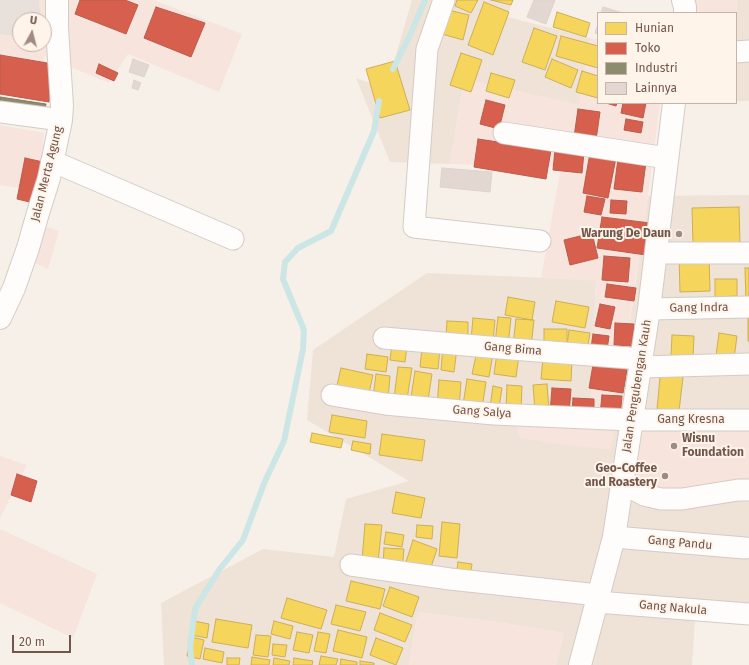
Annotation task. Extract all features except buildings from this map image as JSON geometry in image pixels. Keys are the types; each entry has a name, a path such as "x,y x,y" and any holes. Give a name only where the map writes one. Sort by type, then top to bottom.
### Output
{"street":[{"name":"Jalan Merta Agung","path":"0,318 14,288 28,248 48,178 61,120 62,106 57,28 57,0"},
{"path":"444,0 427,49 414,226 540,241"},
{"path":"683,0 685,12"},
{"path":"737,52 749,51"},
{"name":"Jalan Pengubengan Kauh","path":"580,665 614,537 649,309 674,104"},
{"path":"0,112 61,120"},
{"path":"504,133 667,158"},
{"path":"52,161 233,239"},
{"path":"656,253 749,253"},
{"name":"Gang Indra","path":"649,309 749,307"},
{"name":"Gang Bima","path":"384,338 512,349 641,363"},
{"path":"641,363 749,364"},
{"name":"Gang Salya","path":"332,395 385,404 494,414 632,420"},
{"name":"Gang Kresna","path":"632,420 749,420"},
{"path":"622,483 644,494 661,499 682,499 738,490 749,490"},
{"name":"Gang Pandu","path":"614,537 745,548"},
{"name":"Gang Nakula","path":"351,565 597,598 749,614"}],"shaded area":[{"path":"0,0 39,0 40,12 12,12 12,36 0,34"},
{"path":"39,0 154,0 242,34 219,92 128,54 109,83 44,56 48,90 0,82 0,34 12,36 12,52 52,52 52,12 40,12"},
{"path":"412,0 513,0 507,17 590,38 579,105 464,79 450,164 390,162 356,78 386,89"},
{"path":"680,0 738,0 736,12 678,12"},
{"path":"738,0 749,0 749,101 737,101 736,12"},
{"path":"590,38 597,40 597,104 660,104 611,450 520,438 511,412 590,414 596,281 541,278 561,167 450,164 464,79 579,105"},
{"path":"0,125 44,133 42,161 32,190 0,185"},
{"path":"749,195 749,609 696,606 692,665 556,665 564,633 503,623 418,612 409,665 164,665 161,603 263,549 334,557 346,499 409,481 307,420 313,350 427,273 596,280 590,414 617,414 648,196"},
{"path":"23,219 59,231 48,269 18,255"},
{"path":"749,413 749,498 631,497 639,420"},
{"path":"0,456 27,465 0,518"},
{"path":"0,529 97,574 73,638 0,603"},
{"path":"418,612 503,623 564,633 556,665 409,665"}],"waterway":[{"path":"393,69 425,0"},
{"path":"192,665 190,647 195,609 219,570 243,540 265,481 284,441 303,349 304,330 283,279 285,262 298,248 331,231 374,131 379,101"}],"place":[{"name":"Warung De Daun","path":"679,234"},
{"name":"Wisnu Foundation","path":"674,446"},
{"name":"Geo-Coffee and Roastery","path":"665,476"}]}
